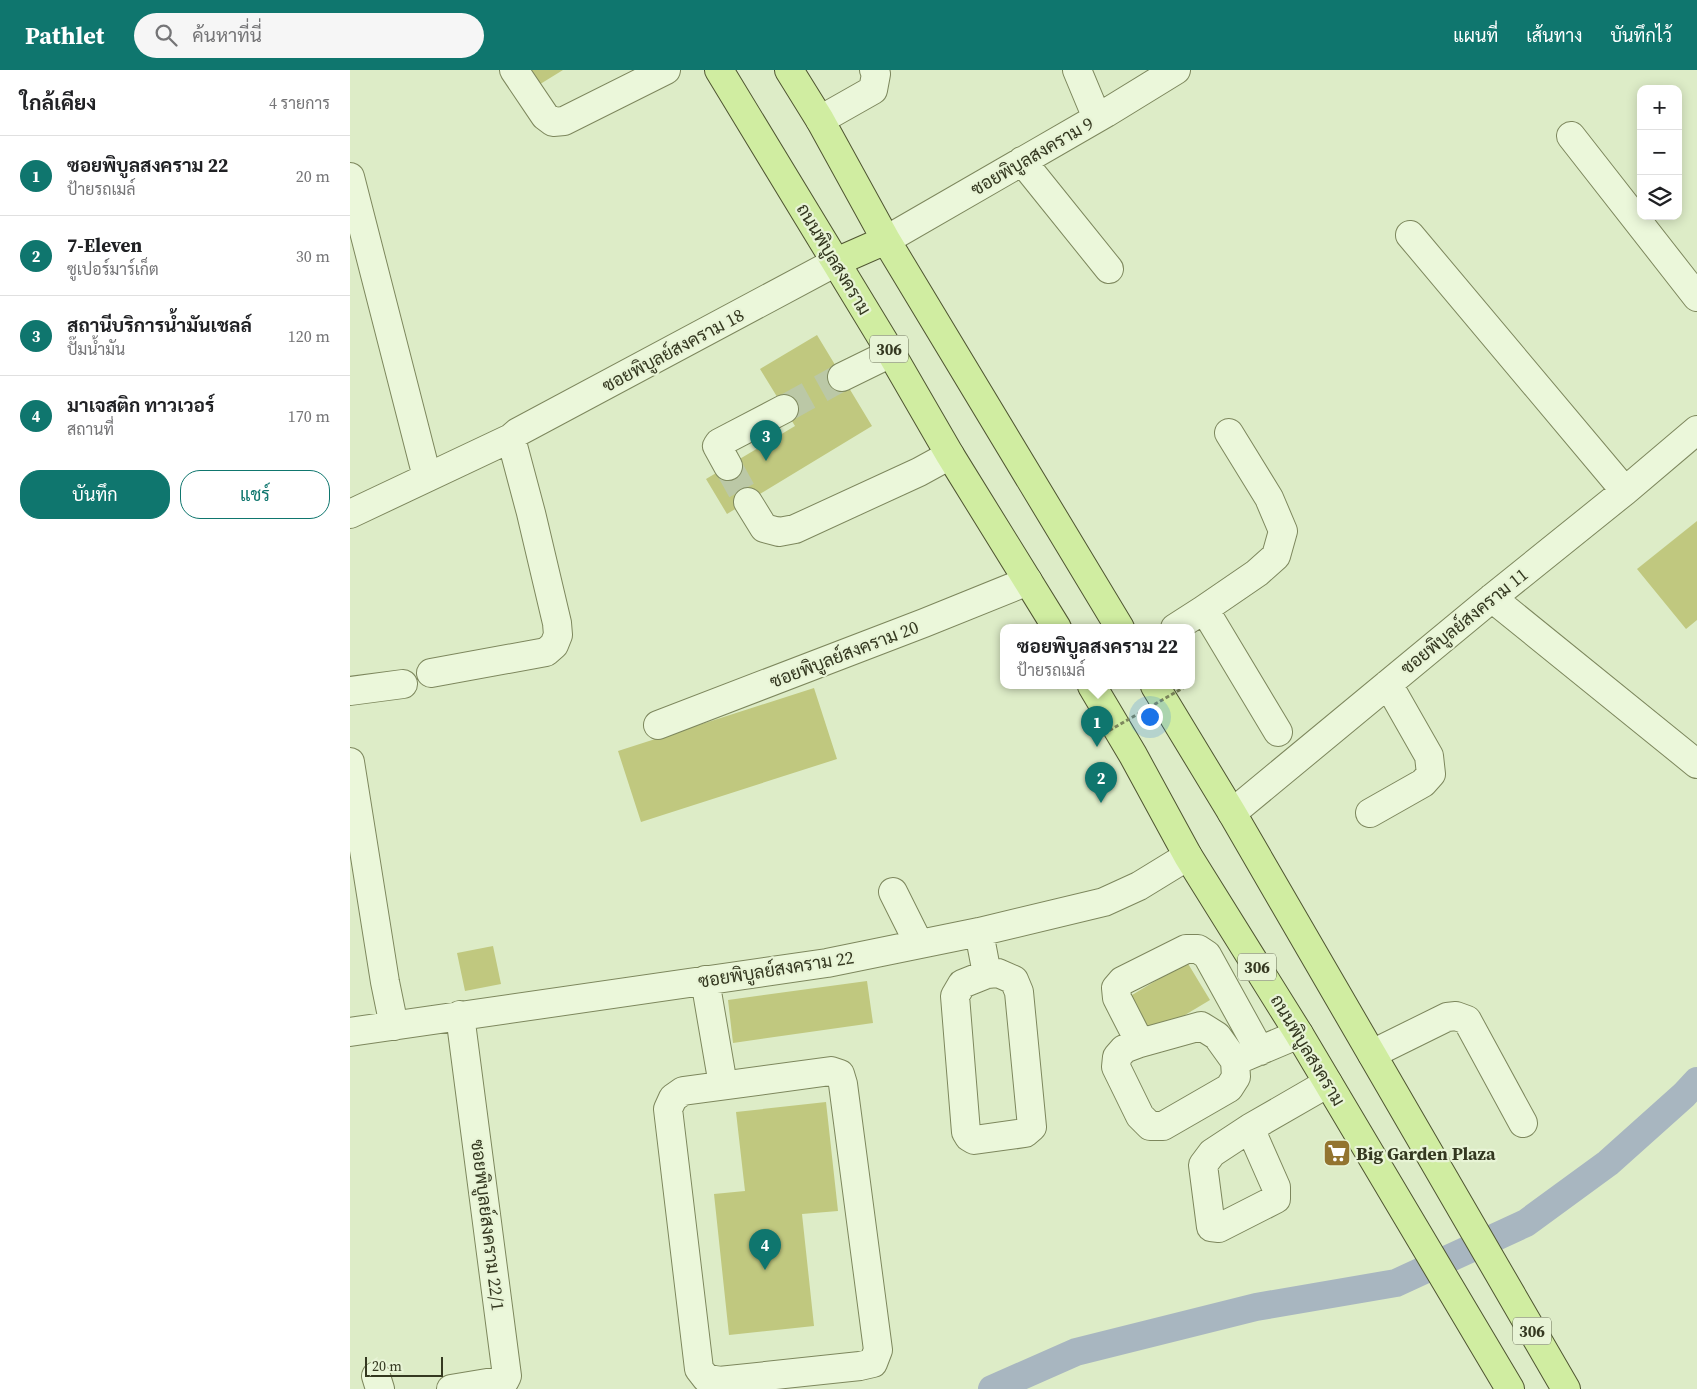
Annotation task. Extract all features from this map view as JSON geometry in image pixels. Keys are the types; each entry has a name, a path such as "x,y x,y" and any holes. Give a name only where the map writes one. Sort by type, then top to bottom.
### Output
{"main road":[{"name":"ถนนพิบูลสงคราม","path":"719,70 891,353 950,455 1055,624"},
{"path":"789,70 820,120 886,240 1118,624"},
{"path":"836,262 886,240"},
{"name":"ถนนพิบูลสงคราม","path":"1094,689 1133,755 1188,856 1299,1034 1510,1389"},
{"name":"306","path":"1157,689 1232,813 1566,1389"}],"street":[{"path":"514,70 545,116 553,122 564,121 666,70"},
{"path":"820,120 874,90 876,74 874,70"},
{"path":"1077,70 1097,118"},
{"name":"ซอยพิบูลสงคราม 9","path":"886,240 1176,70"},
{"path":"1571,136 1697,297"},
{"path":"1022,161 1109,269"},
{"path":"350,176 427,477"},
{"path":"1410,235 1625,492"},
{"name":"ซอยพิบูลย์สงคราม 18","path":"350,514 510,438 836,262"},
{"path":"842,377 891,353"},
{"path":"728,466 718,449 719,443 784,408"},
{"name":"ซอยพิบูลย์สงคราม 11","path":"1232,813 1492,598 1625,492 1697,430"},
{"path":"1181,624 1258,573 1276,556 1283,531 1269,498 1229,433"},
{"path":"430,673 546,652 554,645 558,635 542,556 510,438"},
{"path":"748,502 764,528 779,532 795,529 919,472 950,455"},
{"name":"ซอยพิบูลย์สงคราม 20","path":"658,725 1028,581"},
{"path":"1492,598 1697,764"},
{"path":"1203,610 1278,732"},
{"path":"350,691 403,684"},
{"path":"1370,813 1423,783 1431,774 1429,756 1388,684"},
{"path":"350,762 385,982 394,1026"},
{"name":"ซอยพิบูลย์สงคราม 22","path":"350,1032 827,963 979,932 1104,902 1138,886 1188,856"},
{"path":"893,892 920,944"},
{"path":"979,932 987,974"},
{"path":"1140,1044 1117,998 1116,988 1122,981 1186,949 1198,949 1207,955 1260,1051"},
{"path":"998,973 1014,980 1019,992 1032,1127 1025,1133 974,1140 966,1132 956,996 962,984 987,974 998,973"},
{"path":"705,980 723,1085"},
{"name":"ซอยพิบูลย์สงคราม 22/1","path":"451,1389 505,1380 507,1376 460,1016"},
{"path":"1372,1054 1447,1017 1456,1016 1467,1020 1523,1123"},
{"path":"1201,1026 1217,1036 1235,1061 1236,1077 1229,1088 1162,1126 1150,1126 1140,1116 1116,1068 1117,1057 1124,1049 1201,1026"},
{"path":"1235,1061 1299,1034"},
{"path":"831,1071 840,1074 878,1350 873,1362 860,1366 719,1381 706,1378 699,1369 668,1109 673,1098 683,1091 723,1085 831,1071"},
{"path":"1250,1128 1328,1083"}],"path":[{"path":"1098,737 1181,689"}],"building":[{"path":"527,70 563,70 537,86"},
{"path":"817,335 872,426 727,514 706,479 795,426 760,369"},
{"path":"1697,521 1697,620 1686,629 1637,569"},
{"path":"814,688 837,759 641,822 618,751"},
{"path":"493,946 501,984 465,991 457,953"},
{"path":"1187,962 1210,1000 1150,1036 1127,998"},
{"path":"867,981 873,1023 733,1043 728,1000"},
{"path":"826,1102 838,1211 802,1214 814,1326 729,1335 714,1194 745,1191 736,1112"}],"waterway":[{"path":"992,1389 1076,1352 1256,1307 1396,1283 1526,1223 1608,1163 1697,1081"}],"tunnel":[{"path":"784,409 842,377"},
{"path":"728,466 748,502"}],"place":[{"name":"สถานีบริการน้ำมันเชลล์","path":"766,461"},
{"name":"ซอยพิบูลสงคราม 22","path":"1097,747"},
{"name":"7-Eleven","path":"1101,803"},
{"name":"Big Garden Plaza","path":"1337,1153"},
{"name":"มาเจสติก ทาวเวอร์","path":"765,1270"}]}
